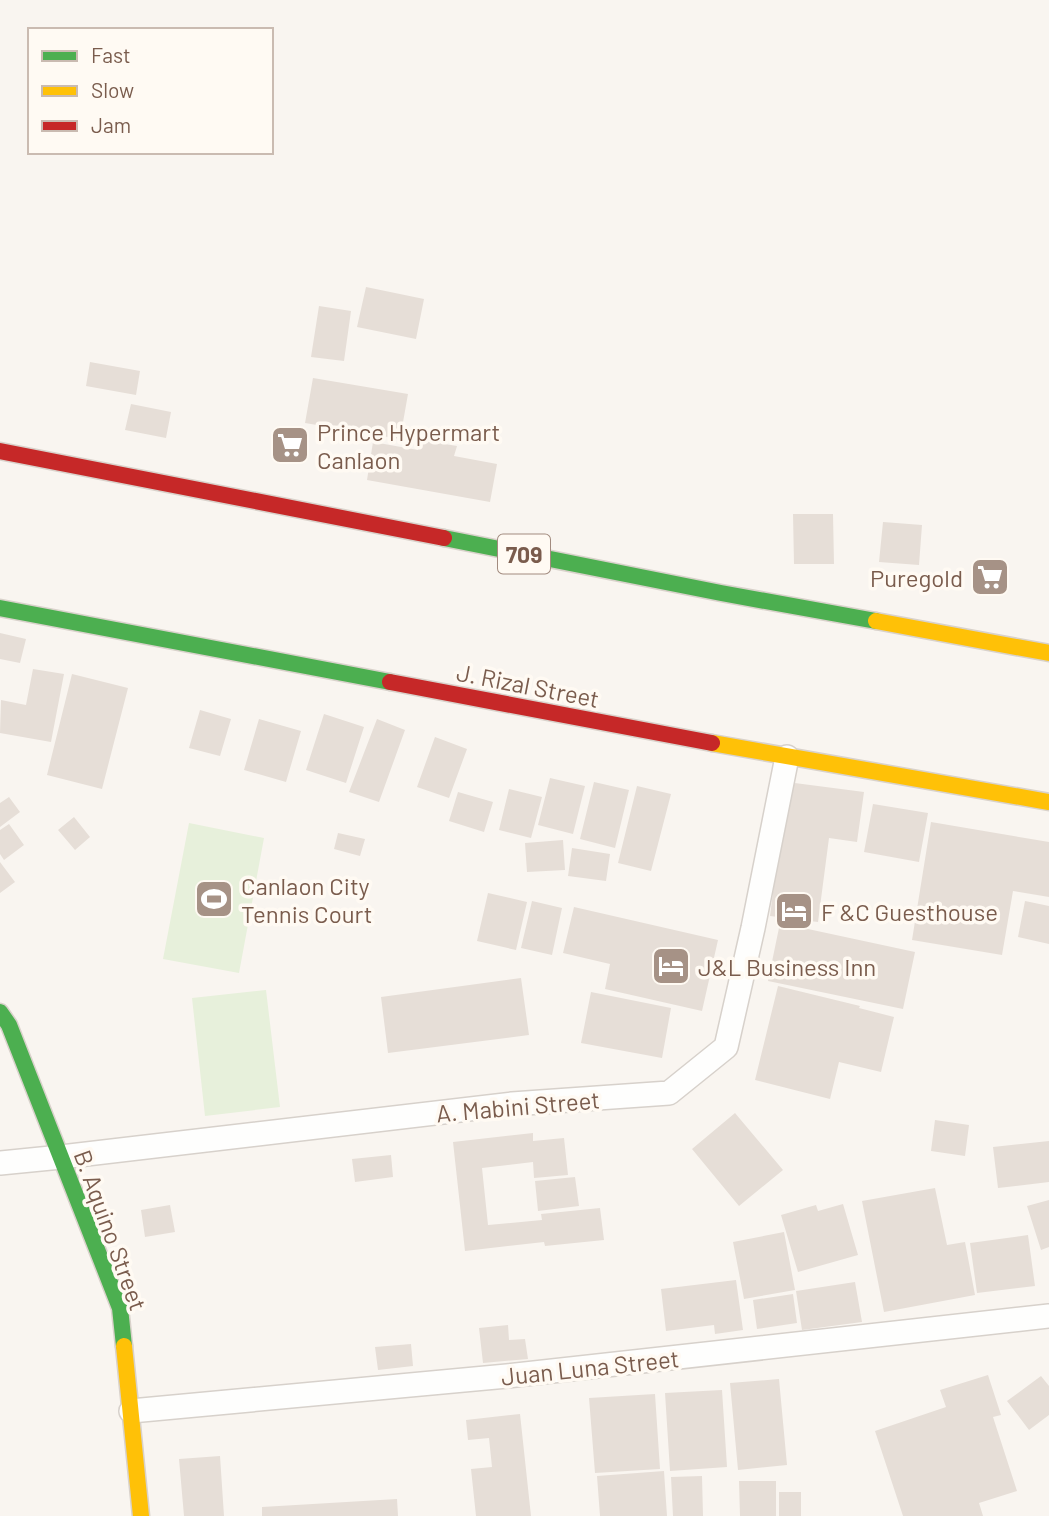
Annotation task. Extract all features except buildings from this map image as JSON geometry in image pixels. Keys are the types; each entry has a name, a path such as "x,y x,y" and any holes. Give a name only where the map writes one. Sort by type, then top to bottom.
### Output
{"street":[{"name":"709","path":"0,450 720,593 1049,653"},
{"name":"J. Rizal Street","path":"0,608 787,757 1049,802"},
{"name":"A. Mabini Street","path":"0,1163 512,1104 669,1093 726,1047 787,757"},
{"name":"B. Aquino Street","path":"0,1012 9,1025 120,1308 141,1516"},
{"name":"Juan Luna Street","path":"131,1411 507,1376 1049,1316"}],"green space":[{"name":"Canlaon City Tennis Court","path":"189,823 264,838 239,973 163,959"},
{"path":"266,990 280,1107 205,1116 192,998"}],"traffic: fast":[{"path":"444,538 876,621"},
{"path":"0,608 390,682"},
{"path":"0,1012 9,1025 120,1308 124,1346"}],"traffic: slow":[{"path":"876,621 1049,653"},
{"path":"712,743 1049,802"},
{"path":"124,1346 141,1516"}],"traffic: jam":[{"path":"0,451 444,538"},
{"path":"390,682 712,743"}],"place":[{"name":"Prince Hypermart Canlaon","path":"290,445"},
{"name":"Puregold","path":"990,577"},
{"name":"Canlaon City Tennis Court","path":"214,899"},
{"name":"F &C Guesthouse","path":"794,911"},
{"name":"J&L Business Inn","path":"671,966"}]}
